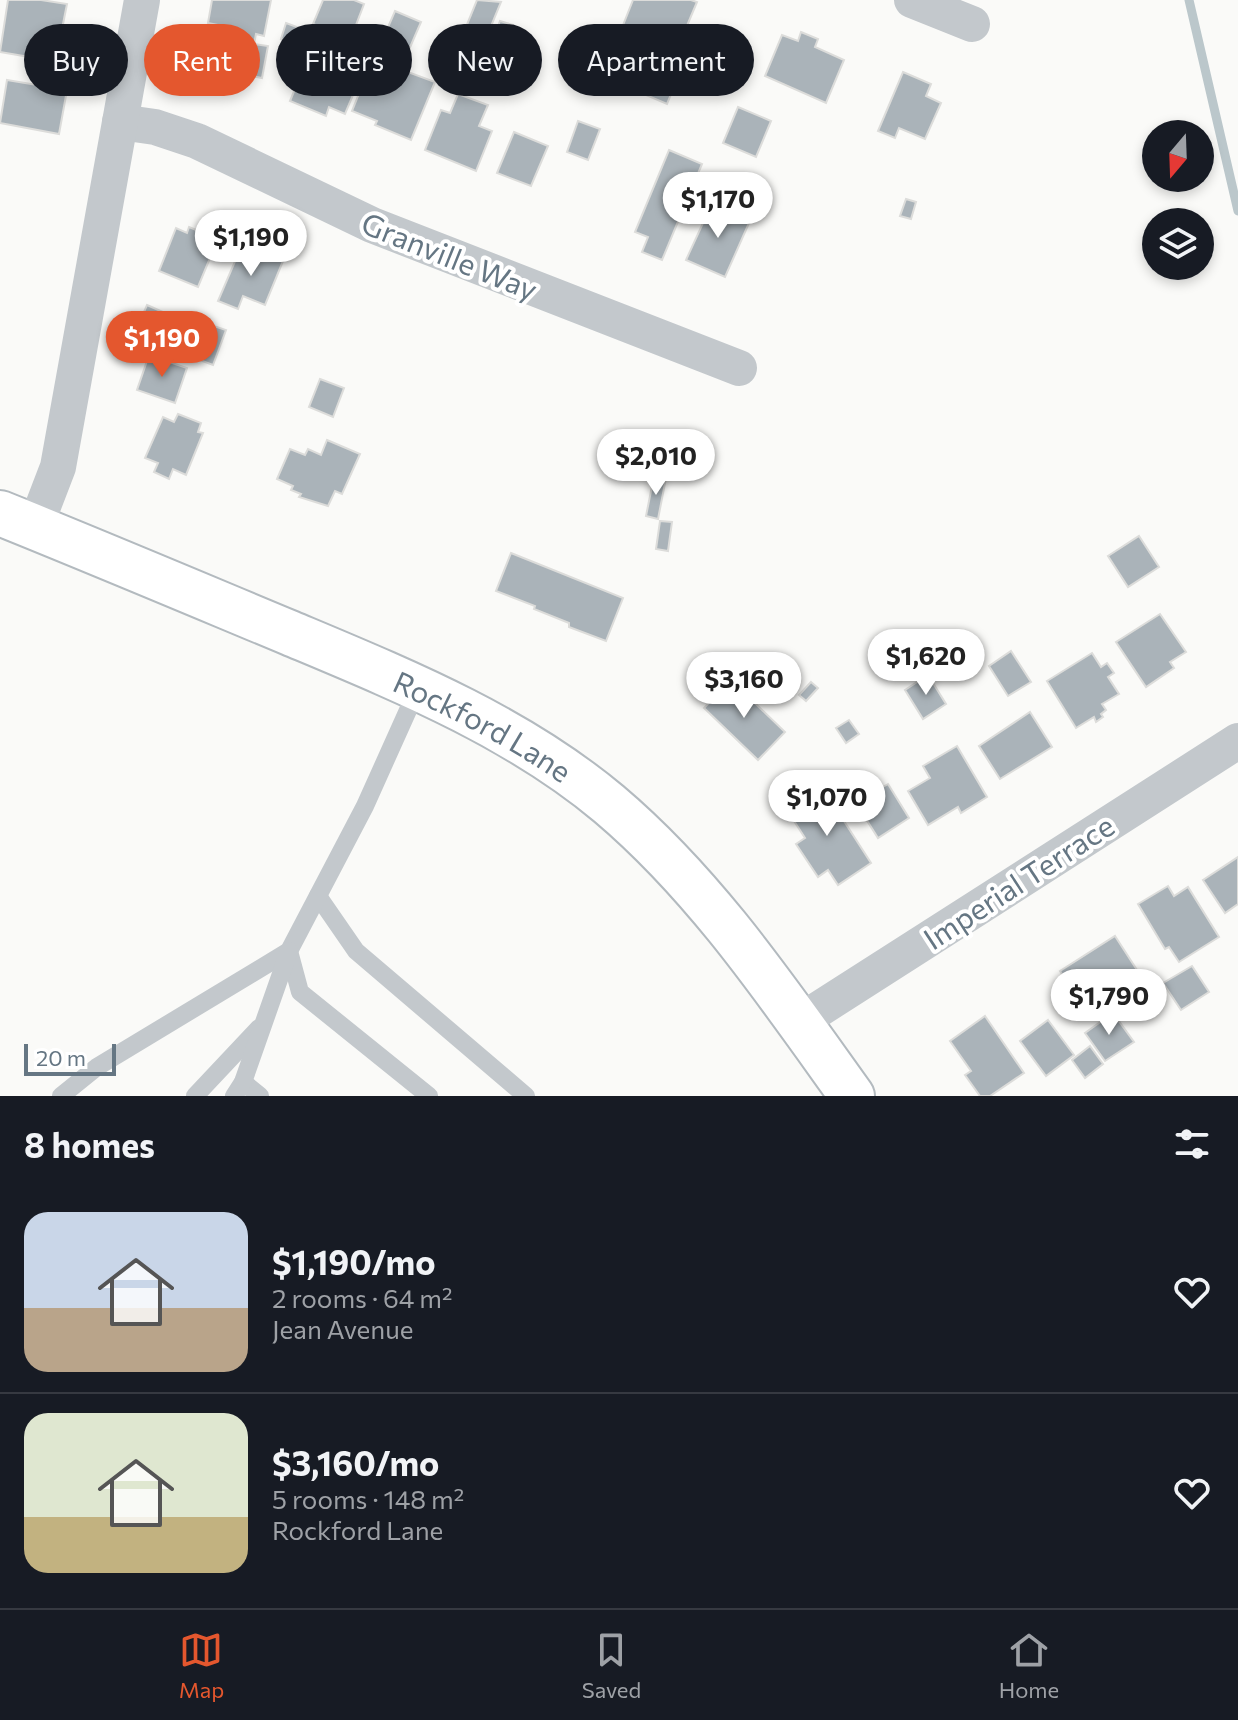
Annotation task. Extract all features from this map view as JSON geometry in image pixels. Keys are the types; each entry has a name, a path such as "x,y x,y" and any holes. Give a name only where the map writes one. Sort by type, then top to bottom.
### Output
{"main road":[{"name":"Rockford Lane","path":"18,520 418,688 546,756 608,803 691,885 767,978 852,1096"}],"street":[{"path":"18,520 58,467 142,0"},
{"path":"912,0 972,24"},
{"name":"Granville Way","path":"120,122 155,127 197,141 372,225 739,368"},
{"name":"Imperial Terrace","path":"799,1022 1238,741"}],"lane":[{"path":"260,1096 238,1089 289,951 365,806 418,688"},
{"path":"318,896 356,951 526,1096"},
{"path":"61,1096 97,1067 289,951"},
{"path":"289,951 300,992 429,1096"},
{"path":"195,1096 263,1024"}],"building":[{"path":"8,0 67,4 63,24 24,24 24,56 0,52"},
{"path":"212,0 271,0 264,36 260,35 260,24 208,23"},
{"path":"323,0 354,0 364,4 356,24 313,24"},
{"path":"477,0 501,2 492,24 467,24"},
{"path":"633,0 697,2 688,24 624,24"},
{"path":"395,11 421,22 412,43 412,24 389,24"},
{"path":"801,32 818,39 815,47 844,60 826,103 765,76 782,35 798,41"},
{"path":"260,45 268,46 260,78"},
{"path":"903,72 931,84 926,96 941,103 925,139 899,128 895,138 878,131"},
{"path":"412,73 428,79 429,96 411,140 375,125 377,121 352,111 358,96 412,96"},
{"path":"7,80 24,83 24,96 66,96 59,134 0,123"},
{"path":"292,96 353,96 345,114 329,107 326,116 290,101"},
{"path":"457,96 488,105 479,126 492,131 476,171 425,150 441,110 450,113"},
{"path":"648,96 670,96 667,104"},
{"path":"738,107 771,121 756,157 723,143"},
{"path":"578,121 600,129 588,160 567,152"},
{"path":"514,132 548,146 531,186 497,173"},
{"path":"669,150 702,164 662,260 642,252 648,237 635,232"},
{"path":"714,199 729,205 725,213 749,223 725,277 686,260"},
{"path":"906,199 916,202 911,219 900,216"},
{"path":"189,227 201,232 198,240 215,246 198,287 159,271 176,228 187,233"},
{"path":"242,245 283,261 265,305 243,296 238,309 218,301"},
{"path":"147,305 181,320 168,350 162,348 159,357 143,350 146,341 134,335"},
{"path":"193,319 226,330 213,365 181,353"},
{"path":"149,355 187,368 175,403 137,390"},
{"path":"320,379 344,388 333,417 309,407"},
{"path":"178,414 201,423 198,432 203,433 186,475 173,469 169,479 154,472 158,463 145,458 163,417 174,422"},
{"path":"327,440 360,454 342,494 335,491 328,506 299,497 301,494 291,490 293,486 277,479 290,449 305,455 308,449 321,455"},
{"path":"654,476 666,478 658,519 646,516"},
{"path":"660,521 672,522 668,551 656,549"},
{"path":"1139,536 1159,567 1128,587 1108,556"},
{"path":"511,553 623,598 606,641 569,627 569,623 534,609 535,606 496,591"},
{"path":"1160,614 1186,652 1170,662 1174,668 1146,687 1116,642"},
{"path":"1011,651 1031,682 1008,696 989,666"},
{"path":"1092,653 1101,667 1107,663 1114,673 1108,677 1119,694 1102,704 1106,710 1101,714 1103,717 1096,722 1094,717 1076,728 1047,681"},
{"path":"928,675 946,704 923,719 905,690"},
{"path":"731,680 785,732 758,760 704,708"},
{"path":"811,682 818,688 806,701 799,695"},
{"path":"1030,712 1052,747 1000,779 979,746"},
{"path":"849,720 859,734 846,743 836,728"},
{"path":"957,746 987,797 961,813 958,807 928,825 908,791 930,778 923,766"},
{"path":"888,784 909,818 878,838 856,803"},
{"path":"822,787 871,863 838,885 828,870 818,877 796,844 805,838 787,810"},
{"path":"1238,857 1238,904 1225,913 1203,880"},
{"path":"1168,886 1174,896 1188,887 1219,937 1179,962 1169,947 1165,949 1138,904"},
{"path":"1115,936 1137,970 1082,1005 1060,971"},
{"path":"1192,966 1209,992 1181,1010 1163,983"},
{"path":"1113,1013 1134,1042 1105,1061 1085,1033"},
{"path":"985,1016 1024,1073 990,1096 980,1096 965,1075 971,1071 950,1041"},
{"path":"1048,1020 1074,1055 1046,1076 1020,1041"},
{"path":"1090,1046 1103,1064 1085,1078 1072,1060"}],"waterway":[{"path":"1189,0 1238,211"}]}
